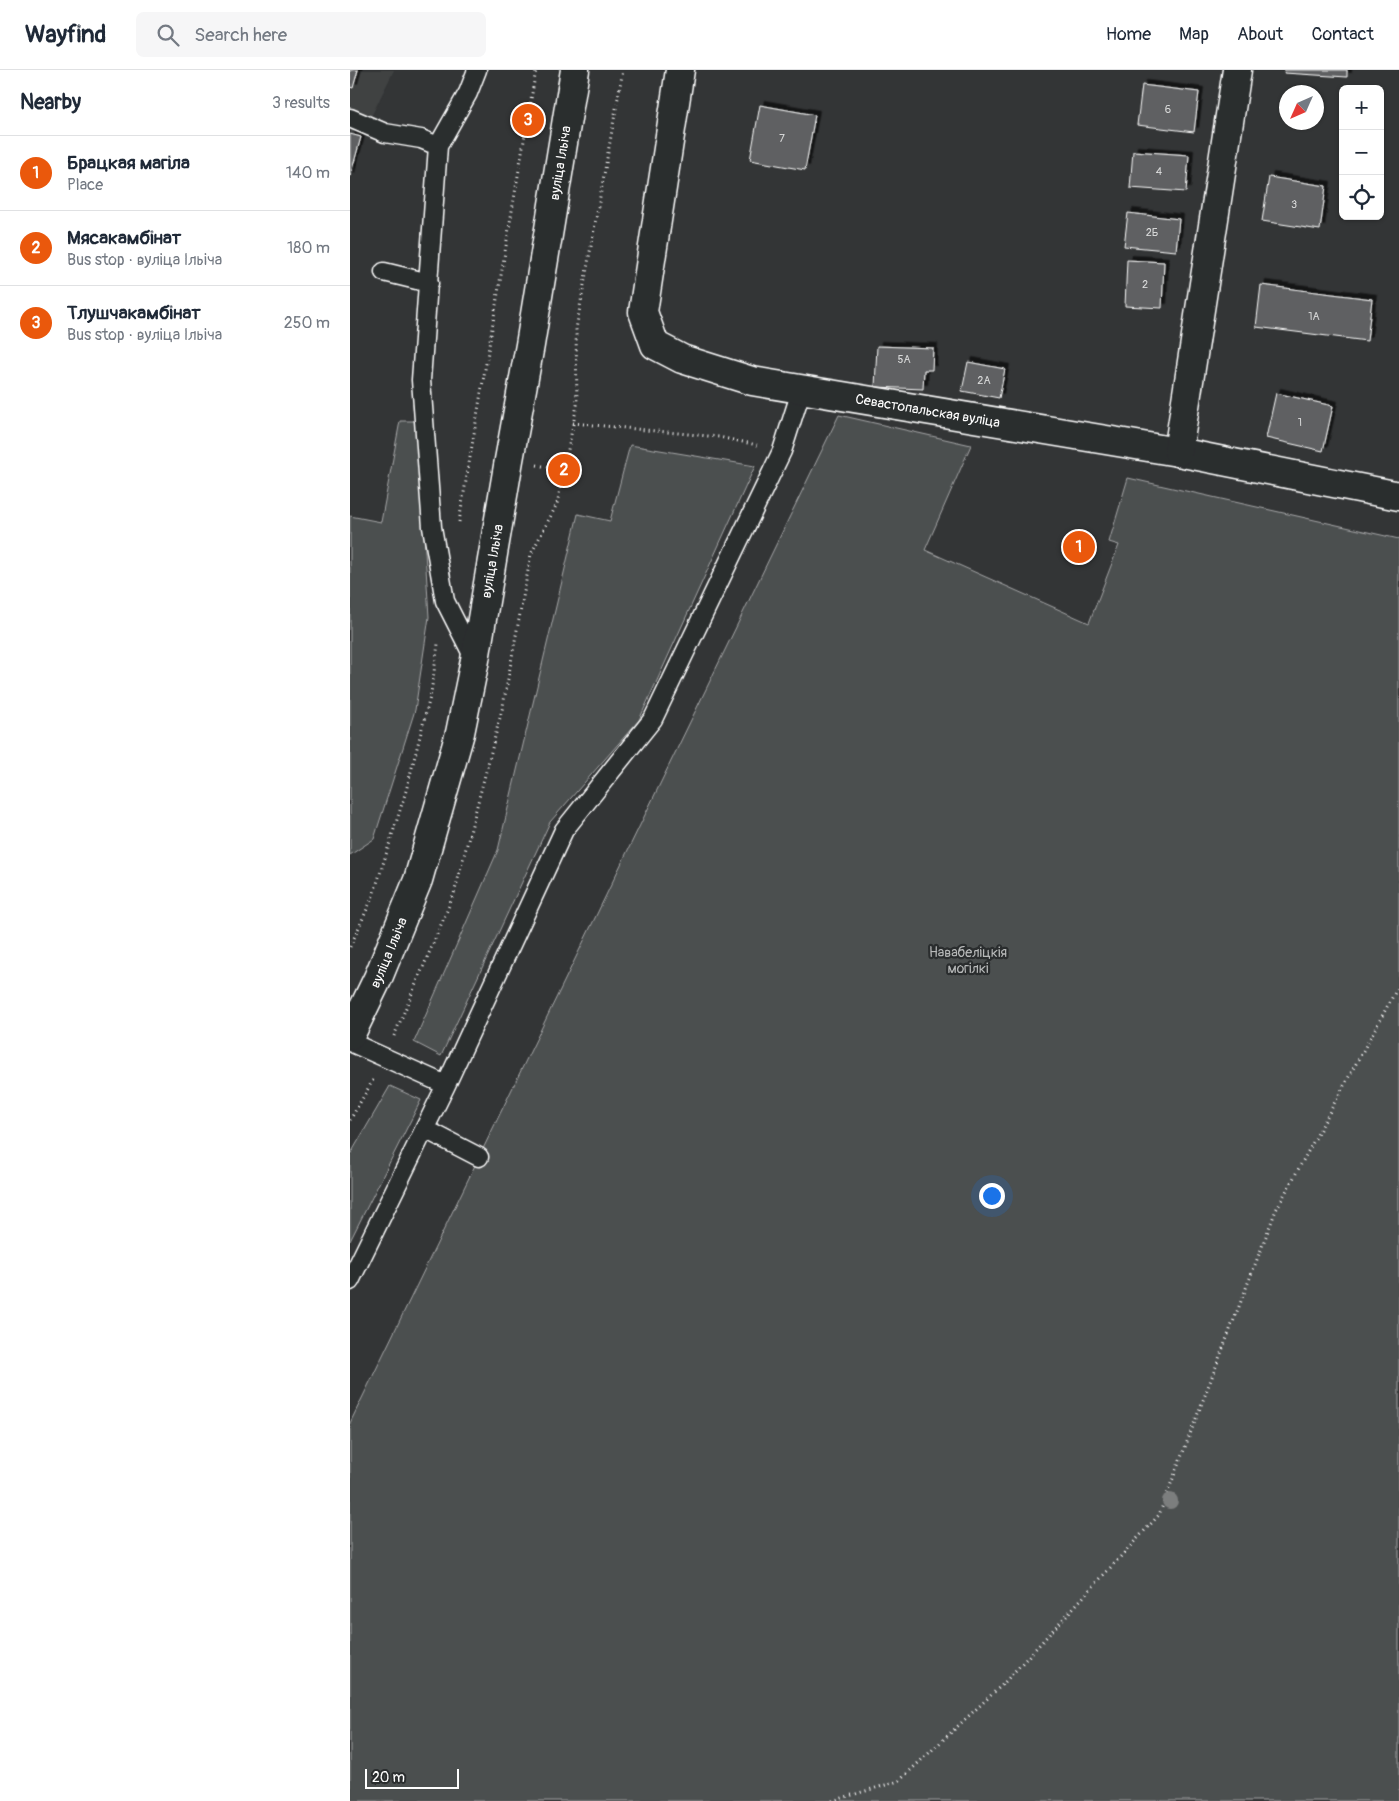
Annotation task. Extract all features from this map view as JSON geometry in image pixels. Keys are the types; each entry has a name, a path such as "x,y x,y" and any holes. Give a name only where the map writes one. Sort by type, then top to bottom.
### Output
{"street":[{"name":"вуліца Ільіча","path":"350,1036 378,978 418,880 460,733 475,660 508,460 532,335 575,70"},
{"name":"Севастопальская вуліца","path":"680,70 643,312 655,345 682,359 752,381 1178,452 1399,496"},
{"path":"1178,452 1237,70"}],"lane":[{"path":"475,660 445,601 432,527 421,380 438,146 468,93 477,70"},
{"path":"350,118 385,133 421,139 438,146"},
{"path":"384,272 428,283"},
{"path":"350,1281 446,1085 564,830 653,718 782,451 802,388"},
{"path":"350,1042 446,1085"},
{"path":"425,1129 479,1157"}],"path":[{"path":"520,164 536,70"},
{"path":"557,504 577,405 576,329 623,70"},
{"path":"573,423 719,437 782,451"},
{"path":"832,1801 899,1781 1004,1684 1158,1515 1276,1210 1399,985"}],"shaded area":[{"path":"350,70 394,70 361,137 350,177"}],"green space":[{"name":"Навабеліцкія могілкі","path":"839,415 971,445 925,550 1089,623 1119,545 1109,542 1128,478 1399,539 1399,1801 350,1801 350,1423"},
{"path":"400,421 417,421 429,617 415,710 374,839 350,855 350,516 381,522"},
{"path":"630,445 755,466 639,720 550,822 441,1056 414,1042 498,850 578,514 610,521"},
{"path":"390,1086 421,1100 350,1241 350,1155"}],"building":[{"path":"350,70 358,70 353,88 350,87"},
{"path":"1285,70 1347,70 1347,77 1284,73"},
{"path":"1142,85 1199,92 1194,132 1137,125"},
{"path":"760,105 815,115 805,170 750,160"},
{"path":"350,134 361,137 350,177"},
{"path":"1133,151 1189,155 1186,192 1130,188"},
{"path":"1269,177 1326,186 1320,230 1262,221"},
{"path":"1128,213 1179,219 1176,251 1124,246"},
{"path":"1127,260 1164,262 1162,308 1125,306"},
{"path":"1261,285 1372,299 1367,341 1256,327"},
{"path":"877,346 933,348 932,370 924,370 923,389 875,387"},
{"path":"968,362 1005,369 999,398 962,391"},
{"path":"1276,393 1333,406 1323,451 1266,438"}],"place":[{"name":"Тлушчакамбінат","path":"528,120"},
{"name":"Мясакамбінат","path":"564,470"},
{"name":"Брацкая магіла","path":"1079,547"}]}
